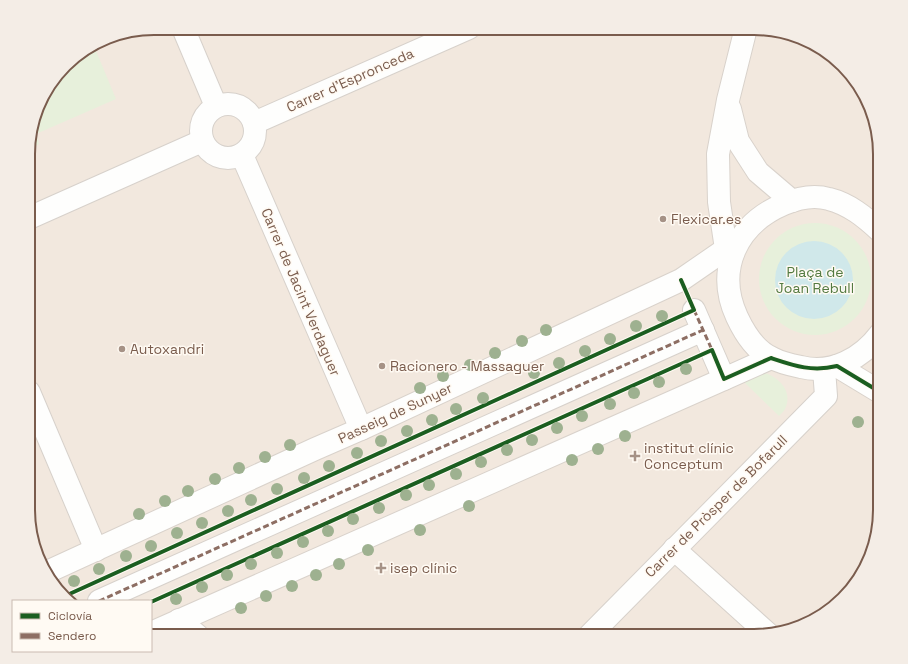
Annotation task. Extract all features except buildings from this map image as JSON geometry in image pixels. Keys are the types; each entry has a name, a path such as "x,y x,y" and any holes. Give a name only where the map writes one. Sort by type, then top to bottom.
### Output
{"street":[{"path":"186,35 216,106"},
{"name":"Carrer d’Espronceda","path":"254,123 453,35"},
{"path":"744,35 728,100 718,154 719,202 731,253 728,283 732,306 742,328 757,346 771,358 804,368 830,368 864,352 873,342"},
{"path":"728,100 738,141 758,172 792,201"},
{"path":"226,103 241,107 249,114 254,123 255,133 252,143 242,155 232,158 222,158 216,156 208,150 202,141 200,131 202,121 208,112 216,106 226,103"},
{"path":"35,215 202,141"},
{"name":"Carrer de Jacint Verdaguer","path":"242,155 361,429"},
{"name":"Passeig de Sunyer","path":"51,570 361,429 681,280 731,253 751,224 770,210 792,201 813,197 829,199 863,216 873,225"},
{"path":"694,310 724,379"},
{"path":"101,600 703,330"},
{"path":"160,629 771,358"},
{"path":"830,368 873,389"},
{"name":"Carrer de Pròsper de Bofarull","path":"596,629 826,396 830,368"},
{"path":"35,406 96,550"},
{"path":"674,549 762,628"},
{"path":"179,620 190,629"}],"shaded area":[{"path":"146,35 762,35 777,37 800,44 827,60 844,75 861,101 869,123 873,146 873,518 867,548 861,563 848,583 827,604 807,617 785,625 754,629 152,629 152,600 75,600 64,589 51,570 44,556 37,533 35,518 36,138 41,116 47,101 64,75 75,64 94,51 108,44 131,37"}],"green space":[{"path":"96,50 116,99 37,134 47,101 64,75 75,64"},
{"path":"36,135 39,144 36,146"},
{"name":"Plaça de Joan Rebull","path":"815,223 837,227 855,239 867,257 871,279 867,301 855,319 837,331 815,335 793,331 775,319 763,301 759,279 763,257 775,239 793,227"},
{"path":"765,373 776,378 784,386 786,391 787,403 785,410 779,416 742,380 757,374"}],"water":[{"path":"814,241 829,244 841,253 850,265 853,280 850,295 841,307 829,316 814,319 799,316 787,307 778,295 775,280 778,265 787,253 799,244"}],"marked path":[{"path":"694,310 713,352"},
{"path":"101,600 703,330"}],"cycle path":[{"path":"69,594 694,310 681,280"},
{"path":"152,602 712,350 724,379 771,358 796,366 811,368 828,368 837,366 873,388"}],"place":[{"name":"Flexicar.es","path":"663,219"},
{"name":"Autoxandri","path":"122,349"},
{"name":"Racionero - Massaguer","path":"382,366"},
{"name":"institut clínic Conceptum","path":"635,456"},
{"name":"isep clínic","path":"381,568"}]}
